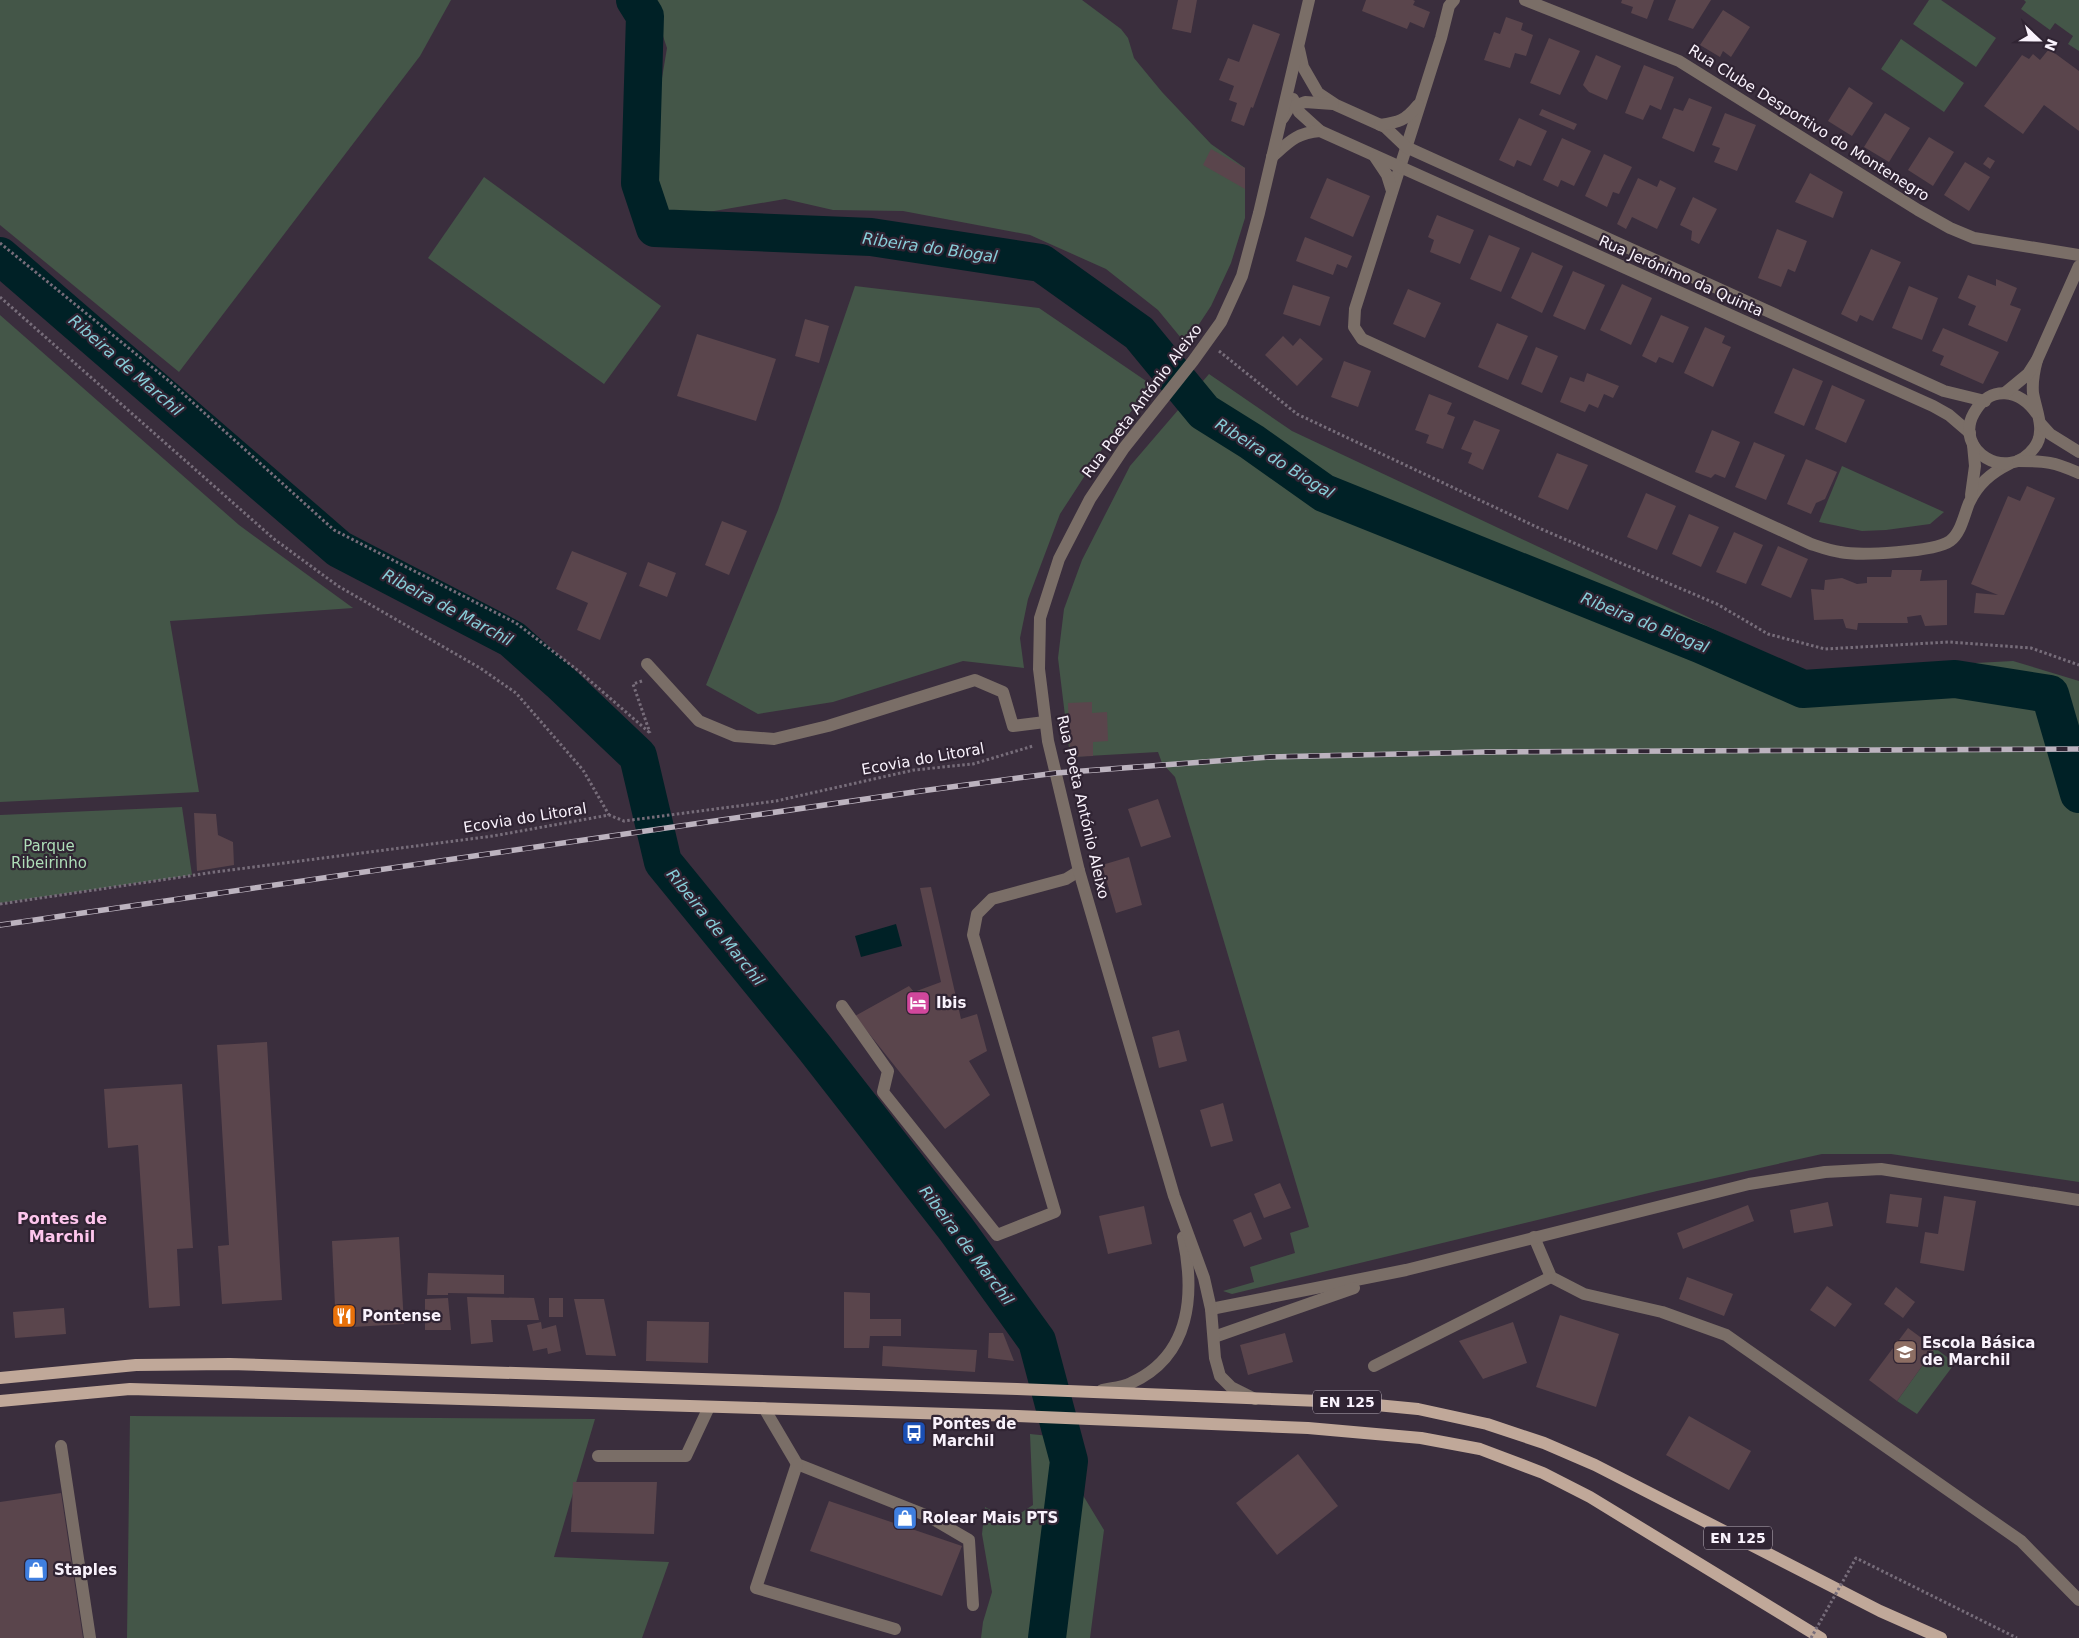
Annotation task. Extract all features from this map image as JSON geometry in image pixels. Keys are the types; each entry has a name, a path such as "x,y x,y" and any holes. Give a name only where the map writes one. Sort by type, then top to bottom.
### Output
{"main road":[{"path":"0,1378 136,1365 230,1364 1089,1392"},
{"path":"0,1401 130,1389 1017,1416 1308,1428 1421,1438 1480,1449 1544,1473 1590,1497 1821,1638"},
{"name":"EN 125","path":"1089,1392 1344,1402 1418,1409 1487,1424 1544,1443 1595,1465 1880,1611"},
{"path":"1880,1611 1921,1638"},
{"path":"1880,1611 1942,1638"}],"street":[{"name":"Rua Poeta António Aleixo","path":"1255,1399 1231,1387 1220,1376 1216,1358 1211,1309 1204,1278 1174,1196 1079,871 1048,741 1039,668 1040,618 1059,559 1090,499 1124,448 1193,361 1221,322 1242,276 1309,0"},
{"path":"1454,0 1449,6 1422,99 1354,309 1354,326 1362,339 1811,544 1842,553 1929,549 1951,541 1960,527 1970,502 1980,485 1993,472 2022,460 2035,448 2040,435 2039,418 2033,393 2033,379 2037,360"},
{"name":"Rua Clube Desportivo do Montenegro","path":"1525,0 1679,61 1950,228 1974,238 2079,255"},
{"name":"Rua Jerónimo da Quinta","path":"1298,47 1303,67 1318,93 1336,105 1385,127 1406,147 1944,391 1984,401"},
{"name":"Rua Jerónimo da Quinta","path":"1288,90 1296,106 1307,121 1320,131 1933,406 1949,415 1971,439 1982,456 1994,462 2038,461 2058,463 2079,474"},
{"path":"1380,125 1400,122 1411,114 1422,99"},
{"name":"Rua Jerónimo da Quinta","path":"1296,106 1306,102 1336,105"},
{"path":"1280,122 1289,108 1296,106"},
{"path":"1272,157 1292,138 1306,132 1320,131"},
{"path":"1375,157 1391,156 1406,147"},
{"path":"1375,157 1388,175 1392,191"},
{"path":"2005,393 2028,374 2037,360 2079,266"},
{"path":"1970,502 1975,466 1971,439 1971,418 1978,405 1992,395 2005,393 2020,396 2030,403 2050,434 2079,452"},
{"path":"647,664 699,721 735,736 774,739 828,726 975,680 1003,692 1012,726 1046,722"},
{"path":"842,1006 888,1072 883,1092 998,1235 1055,1212 973,934 977,914 992,899 1066,879 1079,871"},
{"path":"1211,1309 1406,1270 1749,1184 1825,1172 1881,1169 2079,1200"},
{"name":"Rua Poeta António Aleixo","path":"1089,1392 1129,1384 1150,1373 1166,1358 1178,1341 1186,1314 1190,1285 1184,1243 1174,1196"},
{"path":"1534,1237 1551,1277 1584,1294 1662,1312 1726,1335 2021,1541 2079,1600"},
{"path":"1214,1337 1406,1270"},
{"path":"1374,1366 1551,1277"},
{"path":"598,1456 686,1456 709,1407"},
{"path":"764,1408 797,1464 928,1516 969,1540 973,1605"},
{"path":"61,1446 90,1638"},
{"path":"797,1464 756,1588 895,1629"}],"path":[{"path":"0,243 168,381 334,530 516,623 580,672 650,733 633,684 657,677"},
{"path":"0,297 274,539 338,586 480,668 516,693 583,770 610,816"},
{"path":"1207,341 1297,414 1541,529 1716,604 1768,634 1825,649 1949,642 2031,648 2079,666"},
{"name":"Ecovia do Litoral","path":"0,904 215,872 484,837 610,816 624,821 776,802 914,770 973,764 1048,741"},
{"path":"1810,1638 1856,1558 2017,1638"}],"green space":[{"path":"0,0 451,0 420,56 179,372 0,225"},
{"path":"651,0 1082,0 1121,29 1128,38 1134,58 1162,92 1211,144 1245,168 1245,218 1231,263 1211,306 1186,344 1158,310 1106,269 1030,235 903,211 833,210 785,199 685,216 668,217 658,201 652,138 667,48"},
{"path":"1929,0 1941,0 1996,38 1976,67 1913,24"},
{"path":"2024,0 2079,0 2079,51 2068,44 2073,36 2055,23 2050,30 2021,9 2026,2"},
{"path":"1901,39 1964,83 1944,112 1881,69"},
{"path":"484,177 661,306 604,384 428,258"},
{"path":"855,286 1039,308 1152,385 1106,443 1060,514 1028,599 1020,638 1024,668 963,661 833,702 758,714 706,685 778,510"},
{"path":"0,315 239,525 353,608 170,621 199,792 0,802"},
{"path":"1209,374 1292,431 1805,672 2013,661 2079,681 2079,1182 1891,1154 1822,1154 1657,1191 1232,1294 1223,1291 1254,1282 1250,1267 1295,1253 1290,1233 1309,1227 1175,777 1162,763 1158,752 1070,757 1058,658 1064,609 1082,560 1130,466"},
{"path":"1842,466 1944,512 1930,524 1886,530 1862,531 1819,522"},
{"name":"Parque Ribeirinho","path":"182,807 192,875 0,903 0,815"},
{"path":"1935,1348 1955,1363 1917,1414 1897,1401"},
{"path":"130,1416 595,1419 554,1557 669,1562 642,1638 127,1638"},
{"path":"1030,1434 1079,1439 1081,1492 1104,1530 1090,1638 981,1638 983,1622 992,1592 982,1534 985,1507 1010,1520 1033,1505"}],"shaded area":[{"path":"896,924 902,946 861,957 855,936"}],"building":[{"path":"1178,0 1197,0 1191,33 1172,29"},
{"path":"1366,0 1413,0 1415,1 1413,5 1430,12 1424,28 1410,22 1407,29 1362,11"},
{"path":"1622,0 1654,0 1647,19 1631,13 1633,7 1621,3"},
{"path":"1676,0 1711,0 1693,29 1668,20"},
{"path":"1723,10 1750,27 1731,57 1723,51 1720,57 1700,45"},
{"path":"1506,17 1523,23 1521,30 1533,35 1526,56 1515,53 1510,68 1484,60 1494,32 1500,34"},
{"path":"1253,24 1280,34 1253,108 1251,107 1244,126 1231,121 1237,103 1229,100 1234,86 1219,80 1228,58 1239,62"},
{"path":"1549,38 1580,51 1560,95 1530,83"},
{"path":"2049,49 2079,71 2079,131 2044,105 2023,134 1984,106 2022,55 2029,59 2033,54 2040,60"},
{"path":"1596,55 1621,66 1607,100 1589,92 1583,85"},
{"path":"1644,65 1674,77 1661,110 1650,105 1643,120 1625,113"},
{"path":"1849,87 1873,103 1852,136 1828,121"},
{"path":"1689,98 1712,107 1694,152 1662,138 1674,108 1683,111"},
{"path":"1542,109 1577,124 1574,130 1539,115"},
{"path":"1725,113 1756,125 1737,171 1714,162 1720,148 1712,145"},
{"path":"1885,113 1910,128 1889,162 1864,147"},
{"path":"1519,118 1547,131 1531,166 1517,160 1514,167 1499,160"},
{"path":"1929,137 1954,152 1933,186 1908,170"},
{"path":"1562,138 1591,151 1574,186 1561,180 1558,187 1543,180"},
{"path":"1211,149 1245,168 1245,189 1203,165"},
{"path":"1604,154 1632,167 1619,194 1613,192 1607,207 1585,196"},
{"path":"1988,157 1995,161 1990,169 1983,164"},
{"path":"1965,162 1990,177 1969,211 1944,195"},
{"path":"1810,173 1843,192 1833,218 1795,202"},
{"path":"1327,178 1370,196 1353,237 1310,218"},
{"path":"1638,178 1657,187 1660,180 1676,188 1657,229 1632,217 1626,229 1617,224"},
{"path":"1693,197 1717,209 1699,244 1691,240 1692,231 1680,225"},
{"path":"1437,215 1474,230 1460,264 1430,252 1434,240 1428,237"},
{"path":"1777,229 1807,241 1795,272 1788,269 1781,287 1758,278"},
{"path":"1489,235 1520,248 1501,292 1470,279"},
{"path":"1305,237 1352,256 1347,268 1337,264 1333,275 1296,261"},
{"path":"1871,249 1901,262 1873,321 1860,315 1857,322 1841,314"},
{"path":"1532,252 1563,266 1542,313 1511,298"},
{"path":"1573,271 1605,285 1585,330 1553,316"},
{"path":"1968,275 1996,286 1996,279 2017,288 2010,305 2021,309 2007,342 1968,325 1976,306 1958,298"},
{"path":"1622,284 1652,298 1631,345 1600,330"},
{"path":"1293,285 1330,297 1320,326 1283,314"},
{"path":"1909,286 1938,298 1922,340 1892,328"},
{"path":"1408,289 1441,303 1425,338 1393,324"},
{"path":"1661,315 1689,327 1673,363 1659,357 1656,363 1642,356"},
{"path":"805,319 829,326 819,363 795,356"},
{"path":"1497,323 1528,336 1508,380 1478,367"},
{"path":"1705,327 1725,336 1722,343 1731,347 1713,387 1684,373"},
{"path":"1943,328 1999,352 1983,384 1940,365 1944,356 1932,351"},
{"path":"697,334 776,359 756,421 677,396"},
{"path":"1283,336 1293,346 1300,338 1323,359 1297,386 1265,355"},
{"path":"1536,347 1558,356 1542,393 1521,384"},
{"path":"1344,361 1371,371 1358,407 1331,397"},
{"path":"1793,368 1823,381 1804,426 1774,413"},
{"path":"1587,373 1619,386 1613,398 1604,394 1598,408 1589,404 1585,412 1560,402 1570,377 1584,382"},
{"path":"1832,385 1865,400 1846,443 1815,429"},
{"path":"1429,394 1452,403 1447,414 1455,417 1443,449 1426,443 1429,435 1415,430"},
{"path":"1474,420 1500,430 1483,470 1468,463 1472,453 1461,449"},
{"path":"1712,430 1740,442 1725,478 1715,474 1711,478 1695,472"},
{"path":"1754,442 1785,455 1766,500 1735,487"},
{"path":"1557,453 1588,465 1568,510 1538,497"},
{"path":"1806,459 1837,472 1825,499 1816,503 1811,514 1787,504"},
{"path":"2027,486 2055,498 2004,615 1974,613 1976,593 1998,595 1971,584 2008,496 2020,501"},
{"path":"1646,493 1676,506 1657,550 1627,537"},
{"path":"1689,514 1719,527 1701,567 1672,554"},
{"path":"722,521 747,531 729,575 705,565"},
{"path":"1734,532 1763,545 1746,584 1716,572"},
{"path":"1778,546 1808,559 1791,598 1761,585"},
{"path":"572,551 627,573 600,640 577,630 588,603 556,589"},
{"path":"648,562 676,573 667,597 639,586"},
{"path":"1892,570 1922,570 1920,581 1947,580 1947,625 1925,626 1921,615 1907,617 1908,623 1858,623 1857,630 1846,628 1843,619 1814,620 1811,589 1824,590 1825,580 1842,578 1857,584 1867,583 1867,577 1891,577"},
{"path":"1092,702 1092,713 1107,712 1108,741 1093,742 1093,756 1070,757 1068,703"},
{"path":"1158,799 1171,837 1141,847 1128,809"},
{"path":"194,813 216,814 218,835 233,842 234,865 197,871"},
{"path":"1129,857 1142,905 1116,913 1102,865"},
{"name":"Ibis","path":"931,887 961,1019 977,1014 987,1051 969,1061 990,1095 945,1129 855,1016 909,986 914,992 941,982 920,888"},
{"path":"1179,1030 1187,1061 1159,1068 1152,1037"},
{"path":"267,1042 282,1300 222,1304 218,1246 229,1245 217,1045"},
{"path":"182,1084 193,1248 177,1249 180,1306 149,1308 138,1145 108,1148 104,1089"},
{"path":"1223,1103 1233,1141 1211,1147 1200,1110"},
{"path":"1280,1183 1291,1208 1264,1218 1254,1194"},
{"path":"1890,1194 1922,1198 1918,1227 1886,1223"},
{"path":"1944,1196 1976,1201 1964,1271 1920,1263 1925,1232 1938,1234"},
{"path":"1828,1202 1833,1226 1794,1233 1790,1210"},
{"path":"1748,1205 1754,1221 1683,1249 1677,1233"},
{"path":"1144,1206 1152,1244 1108,1254 1099,1216"},
{"path":"1251,1212 1262,1239 1244,1247 1233,1220"},
{"path":"399,1237 404,1324 336,1328 332,1241"},
{"path":"428,1273 504,1275 504,1294 448,1293 448,1295 427,1295"},
{"path":"1687,1277 1733,1294 1724,1316 1679,1299"},
{"path":"1827,1286 1852,1304 1835,1327 1810,1310"},
{"path":"1896,1287 1915,1302 1903,1318 1884,1304"},
{"path":"844,1292 870,1293 870,1319 901,1319 901,1336 870,1336 869,1348 844,1348"},
{"path":"467,1297 534,1298 539,1320 491,1320 493,1342 471,1344"},
{"path":"448,1298 451,1330 425,1330 425,1299"},
{"path":"549,1298 563,1298 563,1317 549,1317"},
{"path":"574,1299 604,1299 616,1356 586,1355"},
{"path":"64,1308 66,1334 15,1338 13,1312"},
{"path":"1560,1315 1619,1334 1596,1407 1536,1387"},
{"path":"647,1321 709,1322 708,1363 646,1361"},
{"path":"541,1322 542,1329 556,1325 561,1351 548,1354 547,1348 533,1351 527,1325"},
{"path":"1513,1322 1527,1363 1483,1379 1459,1341"},
{"path":"1908,1328 1935,1348 1897,1401 1869,1380"},
{"path":"989,1333 1003,1333 1014,1361 988,1358"},
{"path":"1285,1333 1293,1362 1248,1375 1240,1345"},
{"path":"883,1346 977,1350 975,1372 882,1366"},
{"path":"1689,1416 1751,1451 1729,1490 1666,1455"},
{"path":"1298,1454 1338,1506 1277,1555 1236,1503"},
{"path":"573,1482 657,1482 654,1534 571,1532"},
{"name":"Staples","path":"61,1493 83,1638 0,1638 0,1502"},
{"path":"829,1501 962,1546 942,1596 810,1551"}],"waterway":[{"name":"Ribeira do Biogal","path":"635,0 645,16 640,183 655,228 871,237 1041,263 1139,333 1204,412 1252,442 1324,493 1700,644 1803,689 1955,679 2050,694 2079,794"},
{"name":"Ribeira de Marchil","path":"0,256 339,549 512,639 638,756 663,862 814,1047 956,1229 1037,1341 1069,1461 1047,1638"}],"railway":[{"path":"0,925 1056,773 1270,757 1485,752 2079,749"}],"place":[{"name":"Ibis","path":"918,1003"},
{"name":"Pontense","path":"344,1316"},
{"name":"Escola Básica de Marchil","path":"1905,1352"},
{"name":"Pontes de Marchil","path":"914,1433"},
{"name":"Rolear Mais PTS","path":"905,1518"},
{"name":"Staples","path":"36,1570"}],"district":[{"name":"Pontes de Marchil","path":"62,1227"}]}
